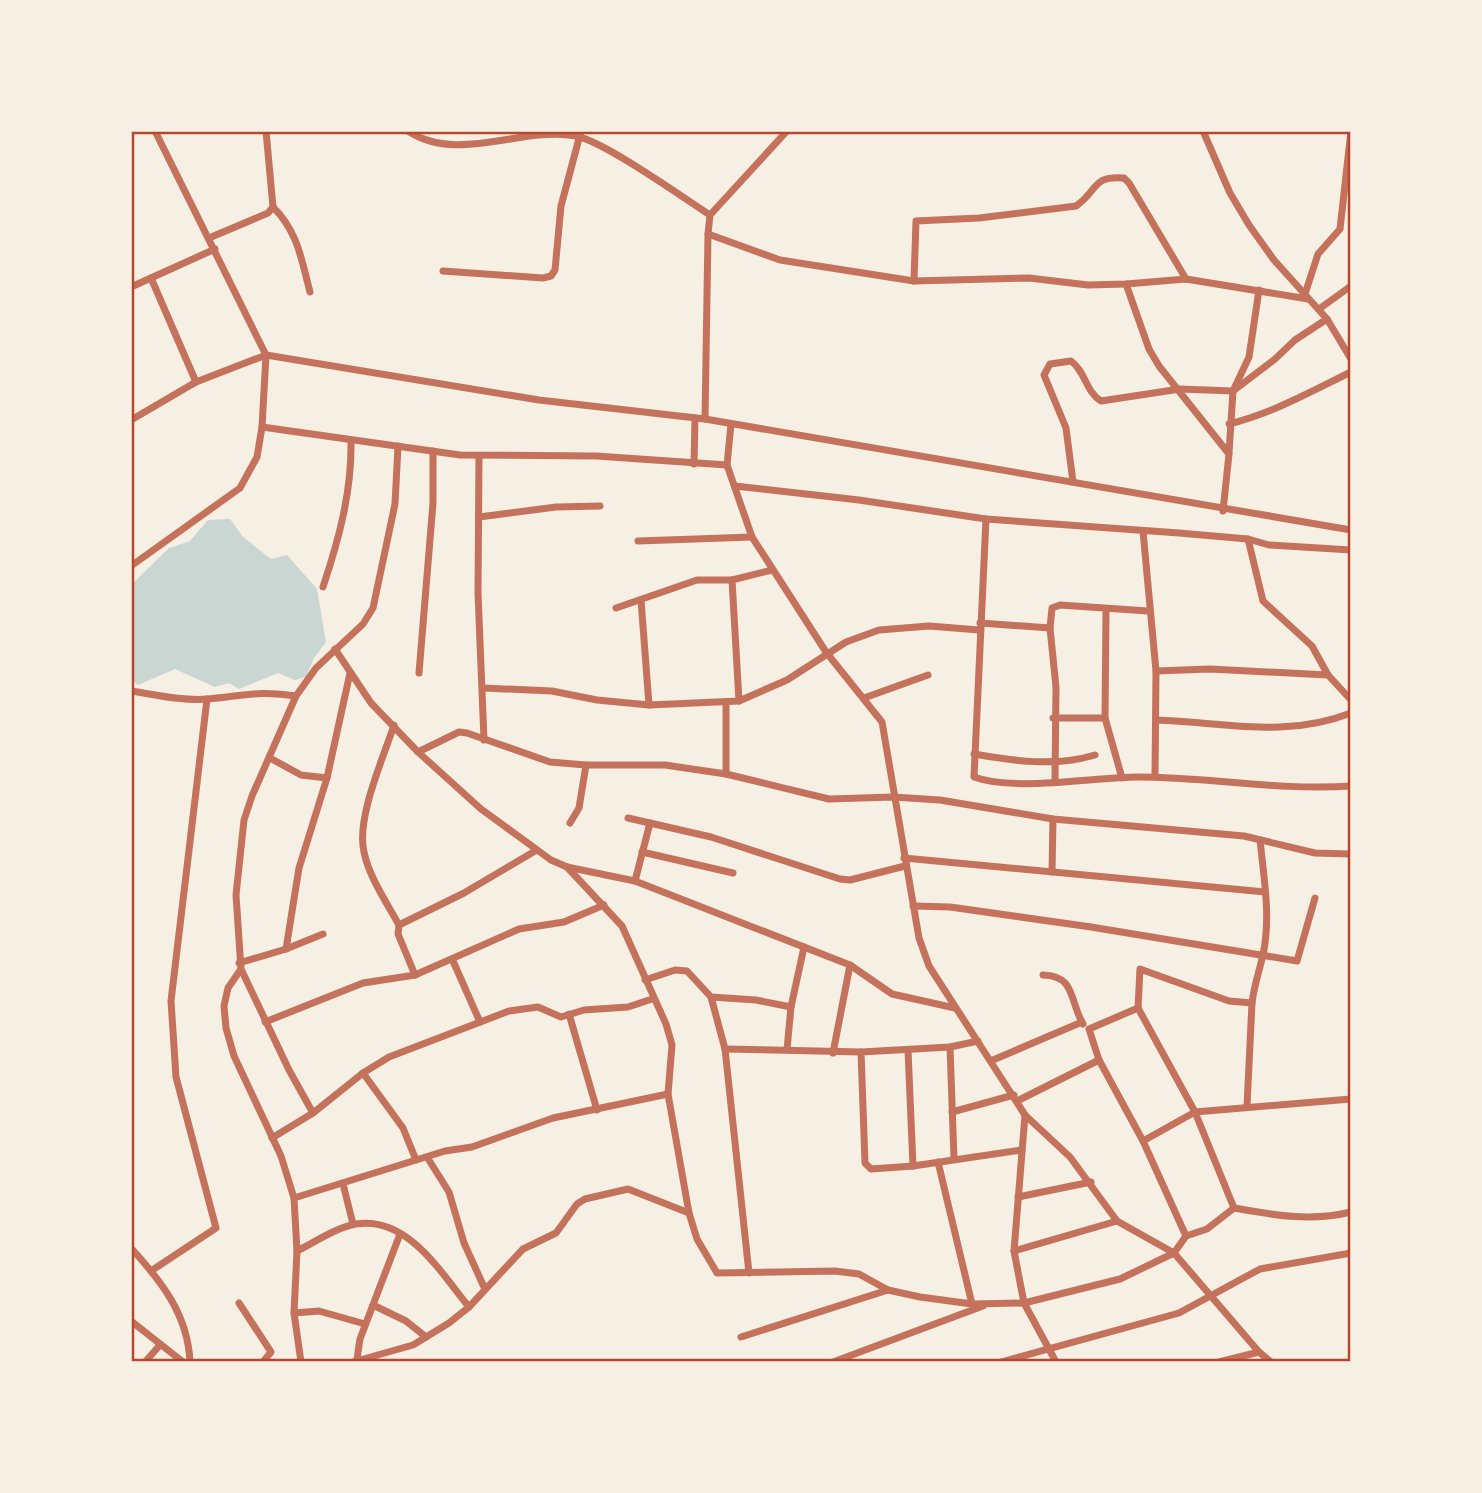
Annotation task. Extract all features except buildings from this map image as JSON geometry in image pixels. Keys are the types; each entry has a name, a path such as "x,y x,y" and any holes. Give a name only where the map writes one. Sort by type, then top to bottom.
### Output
{"street":[{"path":"131,566 240,488 257,457 262,427 266,355 155,131"},
{"path":"266,131 273,206 292,231 310,292"},
{"path":"408,131 433,143 460,145 545,133 579,134 710,215"},
{"path":"705,419 710,215 787,131"},
{"path":"1203,131 1230,193 1249,225 1327,319 1351,359"},
{"path":"1307,296 1318,254 1340,229 1341,200 1351,131"},
{"path":"443,271 551,276 555,270 561,206 579,134"},
{"path":"914,281 916,221 1076,206 1098,181 1110,177 1124,178 1129,183 1186,279"},
{"path":"209,238 268,212 273,206"},
{"path":"708,234 780,260 914,281 1029,278 1088,285 1186,279 1307,296"},
{"path":"131,287 215,249"},
{"path":"151,278 196,382"},
{"path":"1126,284 1149,349 1228,454"},
{"path":"1319,309 1351,286"},
{"path":"1223,510 1233,391 1249,357 1259,290"},
{"path":"1073,482 1066,428 1044,375 1046,367 1071,361 1079,368 1094,397 1101,401 1180,389 1233,391 1275,359 1294,340 1327,319"},
{"path":"131,420 196,382 266,355 539,400 705,419 1351,530"},
{"path":"1229,424 1260,416 1303,399 1351,372"},
{"path":"694,464 695,418"},
{"path":"731,424 727,465 751,537 825,653 882,722 904,862 919,938 929,966 955,1008 993,1060 1025,1115 1070,1157 1091,1182 1117,1222 1174,1253 1259,1352 1272,1362"},
{"path":"262,427 479,456 596,456 727,465"},
{"path":"323,587 339,537 352,472 351,440"},
{"path":"313,1113 265,1023 240,966 236,895 244,820 296,696 335,649 363,624 373,608 395,504 398,446"},
{"path":"419,673 433,503 433,451"},
{"path":"479,456 478,593 485,740"},
{"path":"735,486 876,502 986,519 1248,539 1269,545 1351,550"},
{"path":"479,517 556,507 600,506"},
{"path":"986,519 972,775 977,779 1055,782 1156,777 1284,788 1351,786"},
{"path":"1143,531 1148,611 1156,671 1156,777"},
{"path":"638,541 751,537"},
{"path":"1248,539 1263,601 1312,646 1328,675 1351,699"},
{"path":"617,608 697,580 732,580 772,570"},
{"path":"732,580 740,701"},
{"path":"640,600 649,705"},
{"path":"1055,782 1053,718 1056,687 1050,628 1055,606 1148,611"},
{"path":"1106,610 1105,718 1122,778"},
{"path":"483,688 552,691 597,700 649,705 740,701 787,680 825,653 846,642 889,629 929,626 1050,628"},
{"path":"335,649 371,703 418,752 481,809 535,850 567,867 635,881 850,965 891,994 955,1008"},
{"path":"1156,671 1223,669 1328,675"},
{"path":"286,949 299,868 327,778 350,673"},
{"path":"864,698 928,675"},
{"path":"131,691 176,699 207,699 264,691 296,696"},
{"path":"151,1271 216,1228 176,1077 171,1001 207,699"},
{"path":"726,702 726,774"},
{"path":"1156,720 1271,730 1326,723 1351,713"},
{"path":"1053,718 1105,718"},
{"path":"394,725 364,822 362,840 364,854 399,925 398,934 415,975"},
{"path":"418,752 459,732 550,762 665,765 726,774 829,799 893,797 940,800 1053,819 1244,836 1315,853 1351,854"},
{"path":"974,754 1008,760 1054,762 1095,755"},
{"path":"270,758 301,775 327,778"},
{"path":"570,823 579,808 586,765"},
{"path":"628,818 711,837 840,879 850,880 904,862 1052,872 1265,892"},
{"path":"1052,872 1053,819"},
{"path":"635,881 650,822"},
{"path":"1247,1106 1254,980 1263,956 1268,905 1260,841"},
{"path":"399,925 464,893 535,850"},
{"path":"642,852 733,873"},
{"path":"567,867 572,876 604,905 622,926 652,999 666,1024 672,1045 668,1094 689,1213 697,1239 717,1273 835,1271 859,1275 888,1290 972,1304 1024,1303 1120,1279 1174,1253 1186,1236 1207,1229 1234,1208 1294,1219 1328,1218 1351,1212"},
{"path":"913,906 950,907 1091,927 1297,961 1315,898"},
{"path":"265,1023 363,983 415,975 453,961 519,929 564,922 604,905"},
{"path":"301,1362 294,1313 297,1251 294,1198 272,1138 239,1071 226,1028 226,997 240,966 323,934"},
{"path":"787,1049 791,1007 804,947"},
{"path":"453,961 480,1022"},
{"path":"833,1053 850,965"},
{"path":"1234,1208 1195,1112 1139,1008 1139,974 1142,969 1228,1001 1252,1003"},
{"path":"645,980 681,970 687,971 711,997 725,1049 749,1273"},
{"path":"1043,975 1058,975 1065,980 1082,1022 1089,1029 1099,1060 1143,1141 1186,1236"},
{"path":"711,997 755,1000 791,1007"},
{"path":"272,1138 313,1113 363,1073 415,1045 528,1007 546,1009 556,1017 628,1007 652,999"},
{"path":"1089,1029 1139,1008"},
{"path":"569,1014 597,1110"},
{"path":"993,1060 1082,1022"},
{"path":"725,1049 787,1049 833,1053 950,1047 978,1041"},
{"path":"950,1047 954,1159"},
{"path":"908,1050 913,1166"},
{"path":"861,1052 865,1163 871,1169 913,1166 1022,1150"},
{"path":"952,1112 1015,1098 1099,1060"},
{"path":"363,1073 403,1128 416,1160"},
{"path":"294,1198 416,1160 472,1147 553,1118 668,1094"},
{"path":"1143,1141 1195,1112 1351,1098"},
{"path":"1025,1115 1014,1251 1024,1303 1056,1362"},
{"path":"428,1157 449,1192 464,1243 485,1287"},
{"path":"938,1162 972,1304"},
{"path":"1018,1197 1091,1182"},
{"path":"343,1184 353,1224"},
{"path":"400,1234 365,1324 355,1360 396,1350 426,1337 469,1307 523,1249 556,1233 577,1204 585,1199 628,1189 689,1213"},
{"path":"1014,1251 1117,1222"},
{"path":"297,1251 353,1224 380,1227 400,1234 423,1250 469,1307"},
{"path":"131,1248 151,1271 186,1326 190,1362"},
{"path":"1001,1362 1194,1308 1210,1295 1260,1269 1351,1253"},
{"path":"741,1337 888,1290"},
{"path":"239,1304 271,1352 264,1362"},
{"path":"833,1362 989,1304"},
{"path":"373,1305 405,1321 426,1337"},
{"path":"294,1313 334,1313 365,1324"},
{"path":"131,1321 183,1362"},
{"path":"145,1362 160,1345"},
{"path":"1219,1362 1259,1352"}],"shaded area":[{"path":"230,519 243,537 271,559 287,555 317,589 326,642 314,658 306,677 295,680 278,673 239,689 229,683 215,687 175,669 138,685 131,679 131,585 169,548 190,541 208,520"}]}
